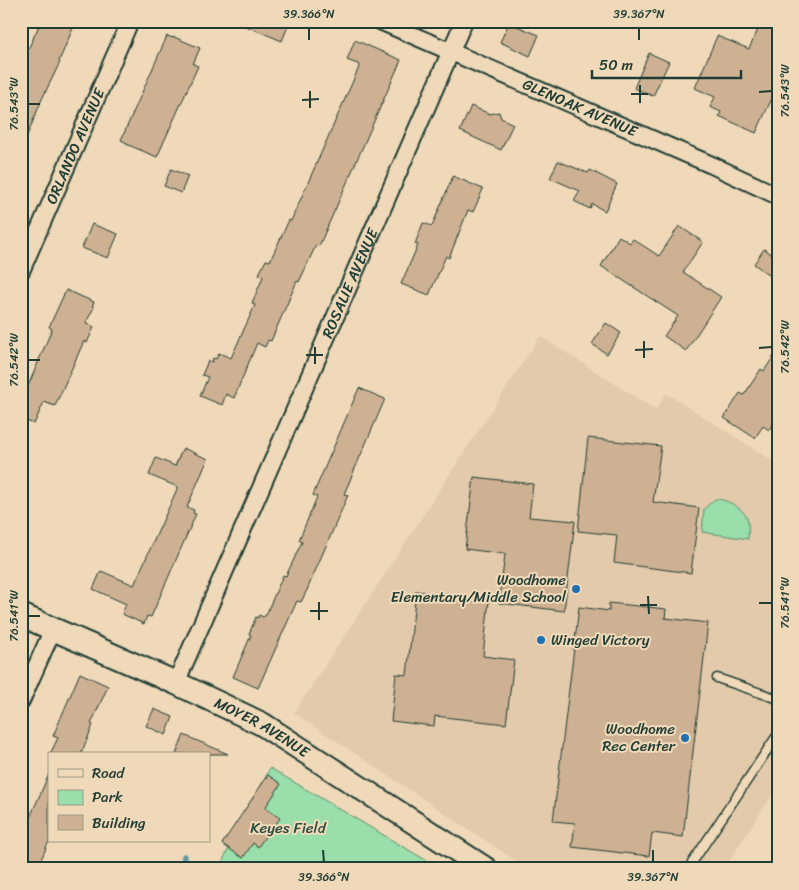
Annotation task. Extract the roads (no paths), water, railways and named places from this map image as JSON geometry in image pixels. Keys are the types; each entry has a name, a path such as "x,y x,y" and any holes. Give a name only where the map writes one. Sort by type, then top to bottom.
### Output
{"street":[{"name":"ORLANDO AVENUE","path":"21,271 130,21"},
{"name":"GLENOAK AVENUE","path":"380,21 714,166 778,196"},
{"name":"ROSALIE AVENUE","path":"176,682 464,21"},
{"name":"MOYER AVENUE","path":"21,615 176,682 262,724 302,748 486,869"},
{"path":"21,702 53,629"}],"lane":[{"path":"717,678 778,699"},
{"path":"688,869 778,734"}],"waterway":[{"path":"183,869 184,856"}],"place":[{"name":"Woodhome Elementary/Middle School","path":"576,589"},
{"name":"Winged Victory","path":"541,640"},
{"name":"Woodhome Rec Center","path":"685,738"}],"park label":[{"name":"Keyes Field","path":"288,828"}]}
